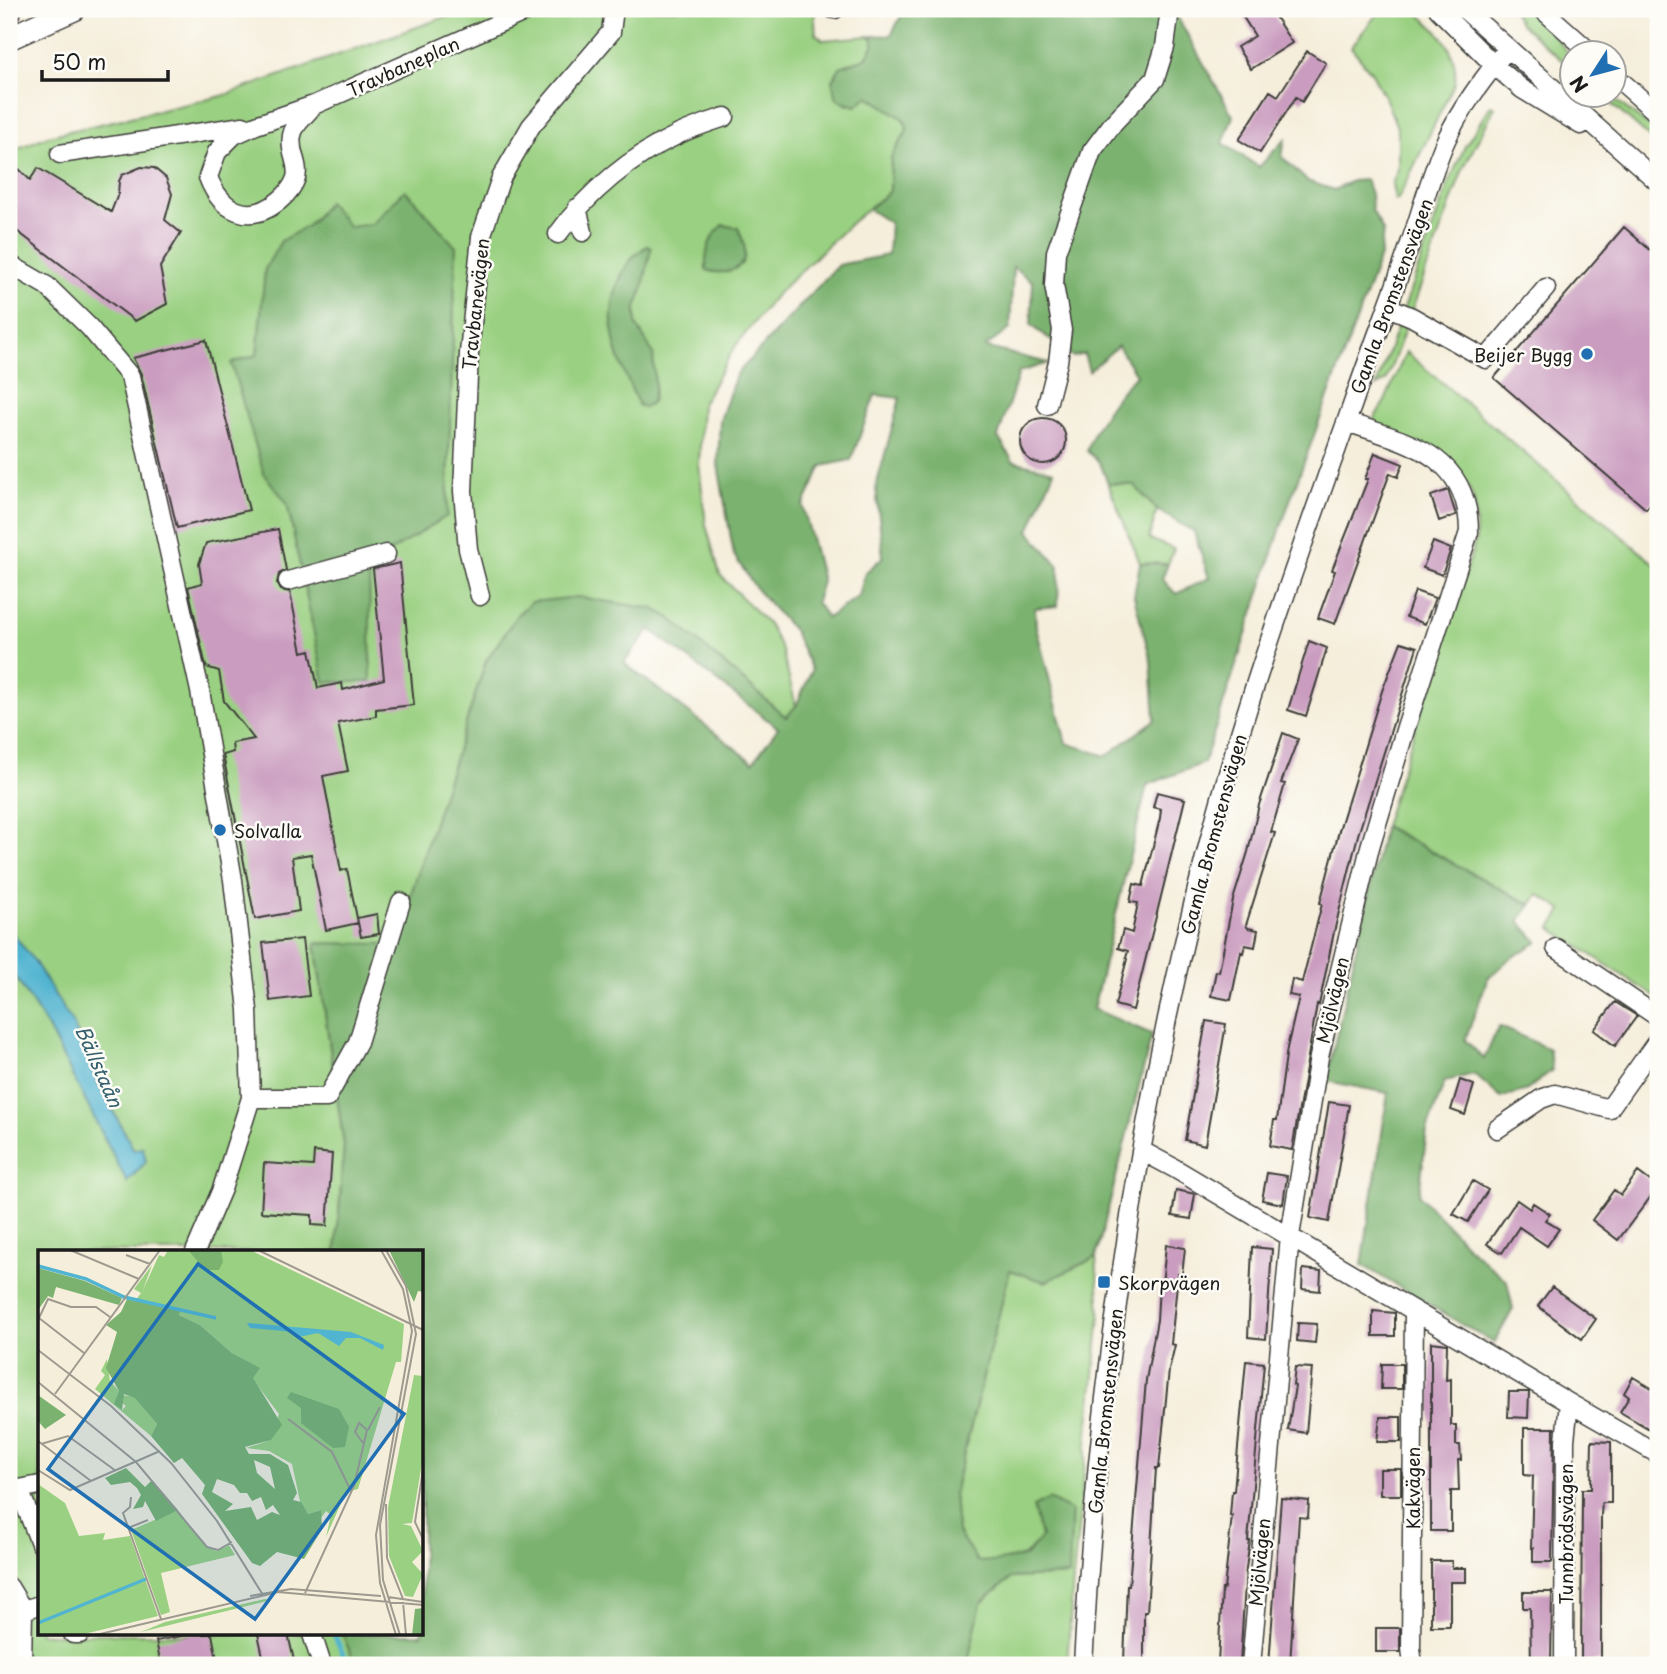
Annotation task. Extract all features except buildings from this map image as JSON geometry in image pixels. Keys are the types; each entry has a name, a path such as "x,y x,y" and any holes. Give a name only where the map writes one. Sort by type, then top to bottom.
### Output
{"main road":[{"path":"9,38 74,9"}],"street":[{"name":"Travbaneplan","path":"314,105 295,126 289,141 297,167 296,179 289,192 268,208 248,213 234,211 222,202 208,177 217,152 234,135 314,105 531,9"},
{"name":"Travbanevägen","path":"480,596 468,549 463,491 468,353 481,237 501,178 531,126 611,32 614,9"},
{"path":"1046,405 1058,362 1062,330 1054,285 1056,252 1092,151 1114,122 1155,79 1165,47 1170,9"},
{"path":"1438,9 1522,89 1616,147"},
{"path":"1464,9 1658,182"},
{"path":"1542,9 1574,38"},
{"name":"Gamla Bromstensvägen","path":"1083,1665 1087,1585 1115,1311 1142,1151 1173,993 1211,835 1266,648 1446,139 1507,49"},
{"path":"1628,87 1658,114"},
{"path":"558,234 577,208 612,177 680,133 725,117"},
{"path":"60,154 256,125"},
{"path":"577,208 583,232"},
{"path":"9,264 47,286 89,327 130,376 200,691 233,880 248,1010 251,1098 222,1189 196,1250"},
{"path":"1388,307 1412,317 1486,359 1546,288"},
{"name":"Mjölvägen","path":"1251,1665 1290,1236 1319,1057 1361,883 1406,727 1469,532 1469,518 1462,492 1456,479 1441,462 1428,452 1406,442 1346,422"},
{"path":"288,581 386,554"},
{"path":"251,1098 327,1098 358,1042 401,902"},
{"path":"1556,948 1658,1017"},
{"path":"1497,1129 1541,1099 1555,1094 1609,1109 1658,1040"},
{"path":"1142,1151 1658,1454"},
{"name":"Kakvägen","path":"1413,1665 1414,1310"},
{"name":"Tunnbrödsvägen","path":"1564,1665 1565,1440 1569,1404"},
{"path":"38,1485 19,1489 38,1538"},
{"path":"9,1587 32,1608 22,1665"},
{"path":"314,1636 322,1665"}],"green space":[{"name":"Solvalla","path":"468,9 814,9 816,34 823,40 869,36 873,39 873,46 866,58 850,63 834,91 838,99 848,105 868,96 902,118 907,130 891,157 890,191 852,222 776,295 734,348 702,404 699,465 706,525 720,575 769,625 782,650 796,706 787,718 669,617 486,661 395,944 315,944 344,1145 336,1250 38,1250 38,1636 343,1636 356,1665 9,1665 9,152 48,136 222,96"},
{"path":"905,9 1173,9 1233,116 1223,143 1259,167 1285,139 1282,157 1307,181 1334,190 1352,181 1366,180 1371,194 1372,210 1383,231 1380,256 1288,506 1204,763 1147,785 1093,1009 1152,1034 1096,1257 1045,1282 1010,1270 954,1493 957,1531 977,1561 994,1562 1026,1556 1041,1537 1033,1507 1049,1499 1072,1511 1069,1575 1011,1578 981,1603 967,1665 356,1665 343,1636 424,1636 424,1250 336,1250 344,1145 315,943 395,944 486,661 518,614 531,602 578,597 654,609 669,617 786,717 796,706 812,670 793,630 757,590 734,555 718,465 720,420 736,375 838,265 888,255 890,223 868,209 890,191 891,157 907,131 906,124 902,118 868,96 856,106 837,99 832,81 840,67 866,58 873,46 873,39 869,36 891,35","holes":["1013,267 1033,282 1031,325 1073,357 1084,354 1089,371 1118,346 1136,375 1107,411 1087,451 1100,463 1108,483 1134,485 1157,510 1194,532 1209,578 1176,594 1162,579 1168,564 1140,563 1134,596 1151,661 1155,720 1106,756 1066,743 1036,627 1035,608 1058,606 1059,566 1029,531 1054,471 1013,461 998,437 1019,372 1048,363 985,347 1010,329","875,395 900,398 876,487 883,557 865,573 859,596 827,618 816,602 822,581 803,506 822,466 851,460","650,629 778,728 753,762 624,663"]},
{"path":"1381,9 1414,9 1445,40 1455,69 1455,82 1398,199 1395,200 1392,184 1398,169 1398,130 1372,73 1351,47"},
{"path":"1512,9 1533,9 1558,40 1558,57 1520,23"},
{"path":"1491,105 1495,107 1463,169 1386,380 1376,387 1447,187 1465,146"},
{"path":"1616,108 1626,108 1658,133 1658,145"},
{"path":"405,190 456,247 447,516 369,565 371,682 324,682 287,503 264,474 231,363 257,355 265,269 281,241 309,225 328,202 349,227 372,224"},
{"path":"723,225 738,228 745,247 744,257 742,263 732,270 712,272 706,270 706,256 714,235"},
{"path":"648,246 651,248 636,308 636,324 653,353 655,387 652,402 645,407 639,406 619,359 612,328 612,313 614,296 625,268"},
{"path":"1406,352 1658,567 1658,999 1551,928 1562,910 1538,894 1531,905 1384,826 1476,539 1474,502 1463,478 1441,458 1372,422 1385,401"},
{"path":"1108,483 1134,485 1157,510 1149,539 1174,549 1168,564 1140,563"},
{"path":"1384,826 1531,905 1519,921 1538,942 1508,960 1488,978 1465,1040 1484,1059 1499,1026 1549,1049 1552,1070 1527,1090 1501,1098 1474,1074 1445,1081 1427,1130 1419,1195 1467,1246 1507,1281 1513,1309 1494,1343 1362,1265 1388,1093 1326,1081"},
{"path":"1096,1257 1100,1315 1067,1665 967,1665 981,1603 1011,1578 1069,1575 1041,1537 1025,1556 990,1568 977,1561 957,1531 954,1493 1010,1270 1045,1282"}],"water":[{"path":"9,928 35,962 74,1026 94,1075 134,1150 143,1147 146,1162 127,1182 47,1026 9,967"}],"waterway":[{"name":"Bällstaån","path":"335,1636 348,1665"}],"place":[{"name":"Beijer Bygg","path":"1587,354"},
{"name":"Solvalla","path":"220,830"},
{"name":"Skorpvägen","path":"1104,1282"}]}
